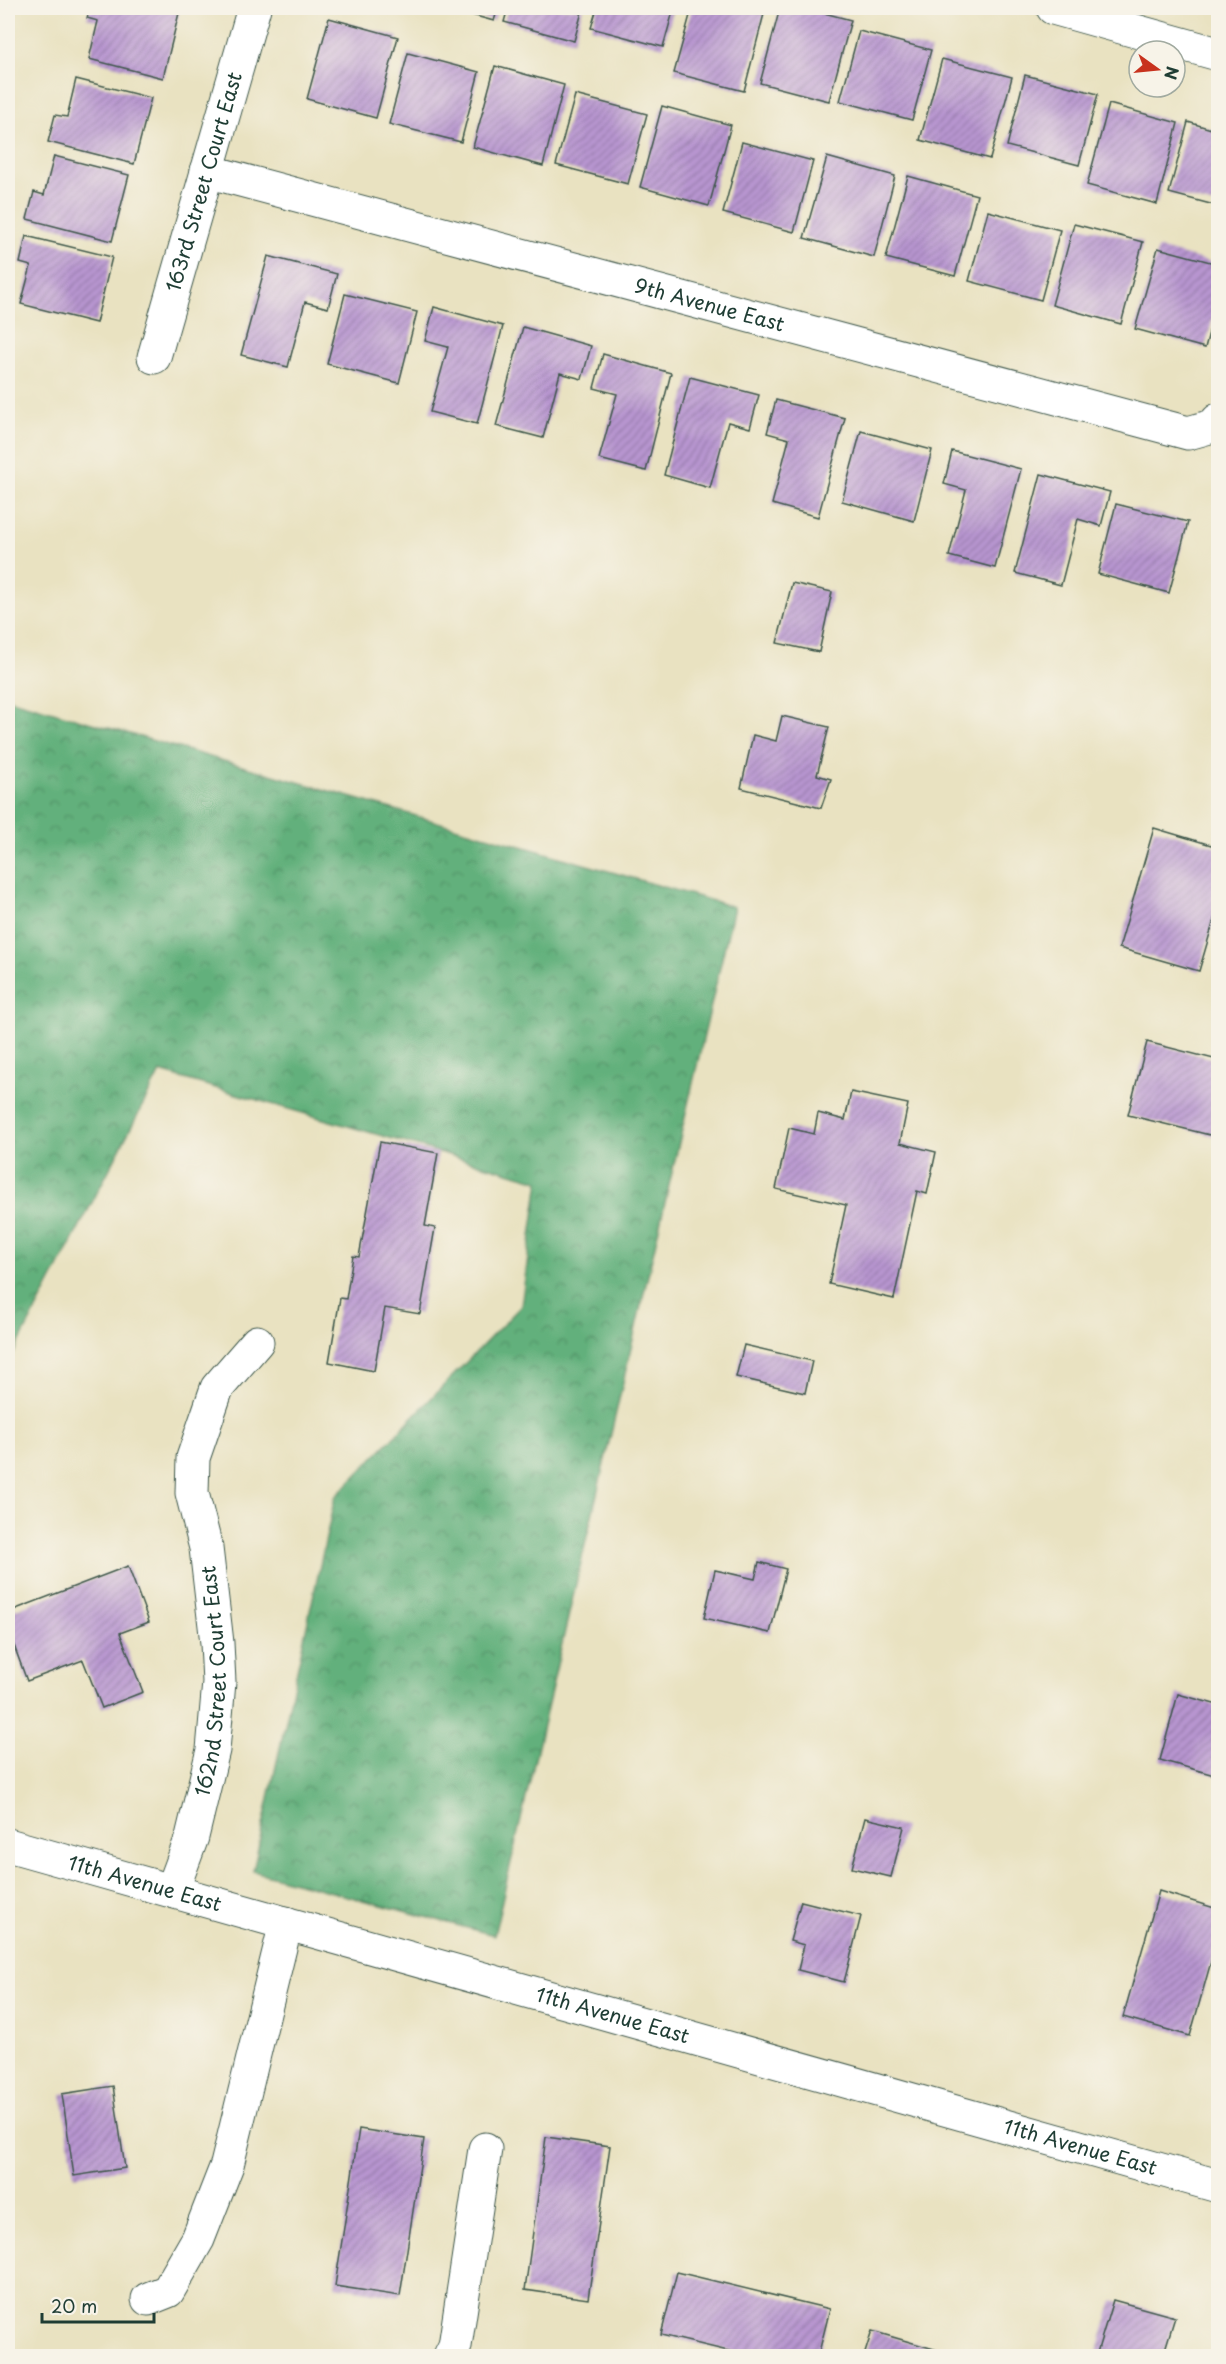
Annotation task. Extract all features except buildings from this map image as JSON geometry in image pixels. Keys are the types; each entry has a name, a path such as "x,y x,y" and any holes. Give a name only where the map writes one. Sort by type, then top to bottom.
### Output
{"street":[{"name":"163rd Street Court East","path":"154,357 254,8"},
{"path":"1053,8 1218,54"},
{"name":"9th Avenue East","path":"207,171 1188,433 1216,423"},
{"name":"162nd Street Court East","path":"171,1891 192,1837 208,1772 213,1750 219,1682 206,1548 192,1493 193,1458 217,1388 256,1342"},
{"name":"11th Avenue East","path":"8,1845 1218,2186"},
{"path":"148,2299 168,2291 198,2239 227,2165 286,1923"},
{"path":"450,2356 455,2346 485,2148"}],"green space":[{"path":"8,699 734,907 494,1935 253,1871 335,1497 521,1306 539,1181 160,1072 8,1364"}]}
